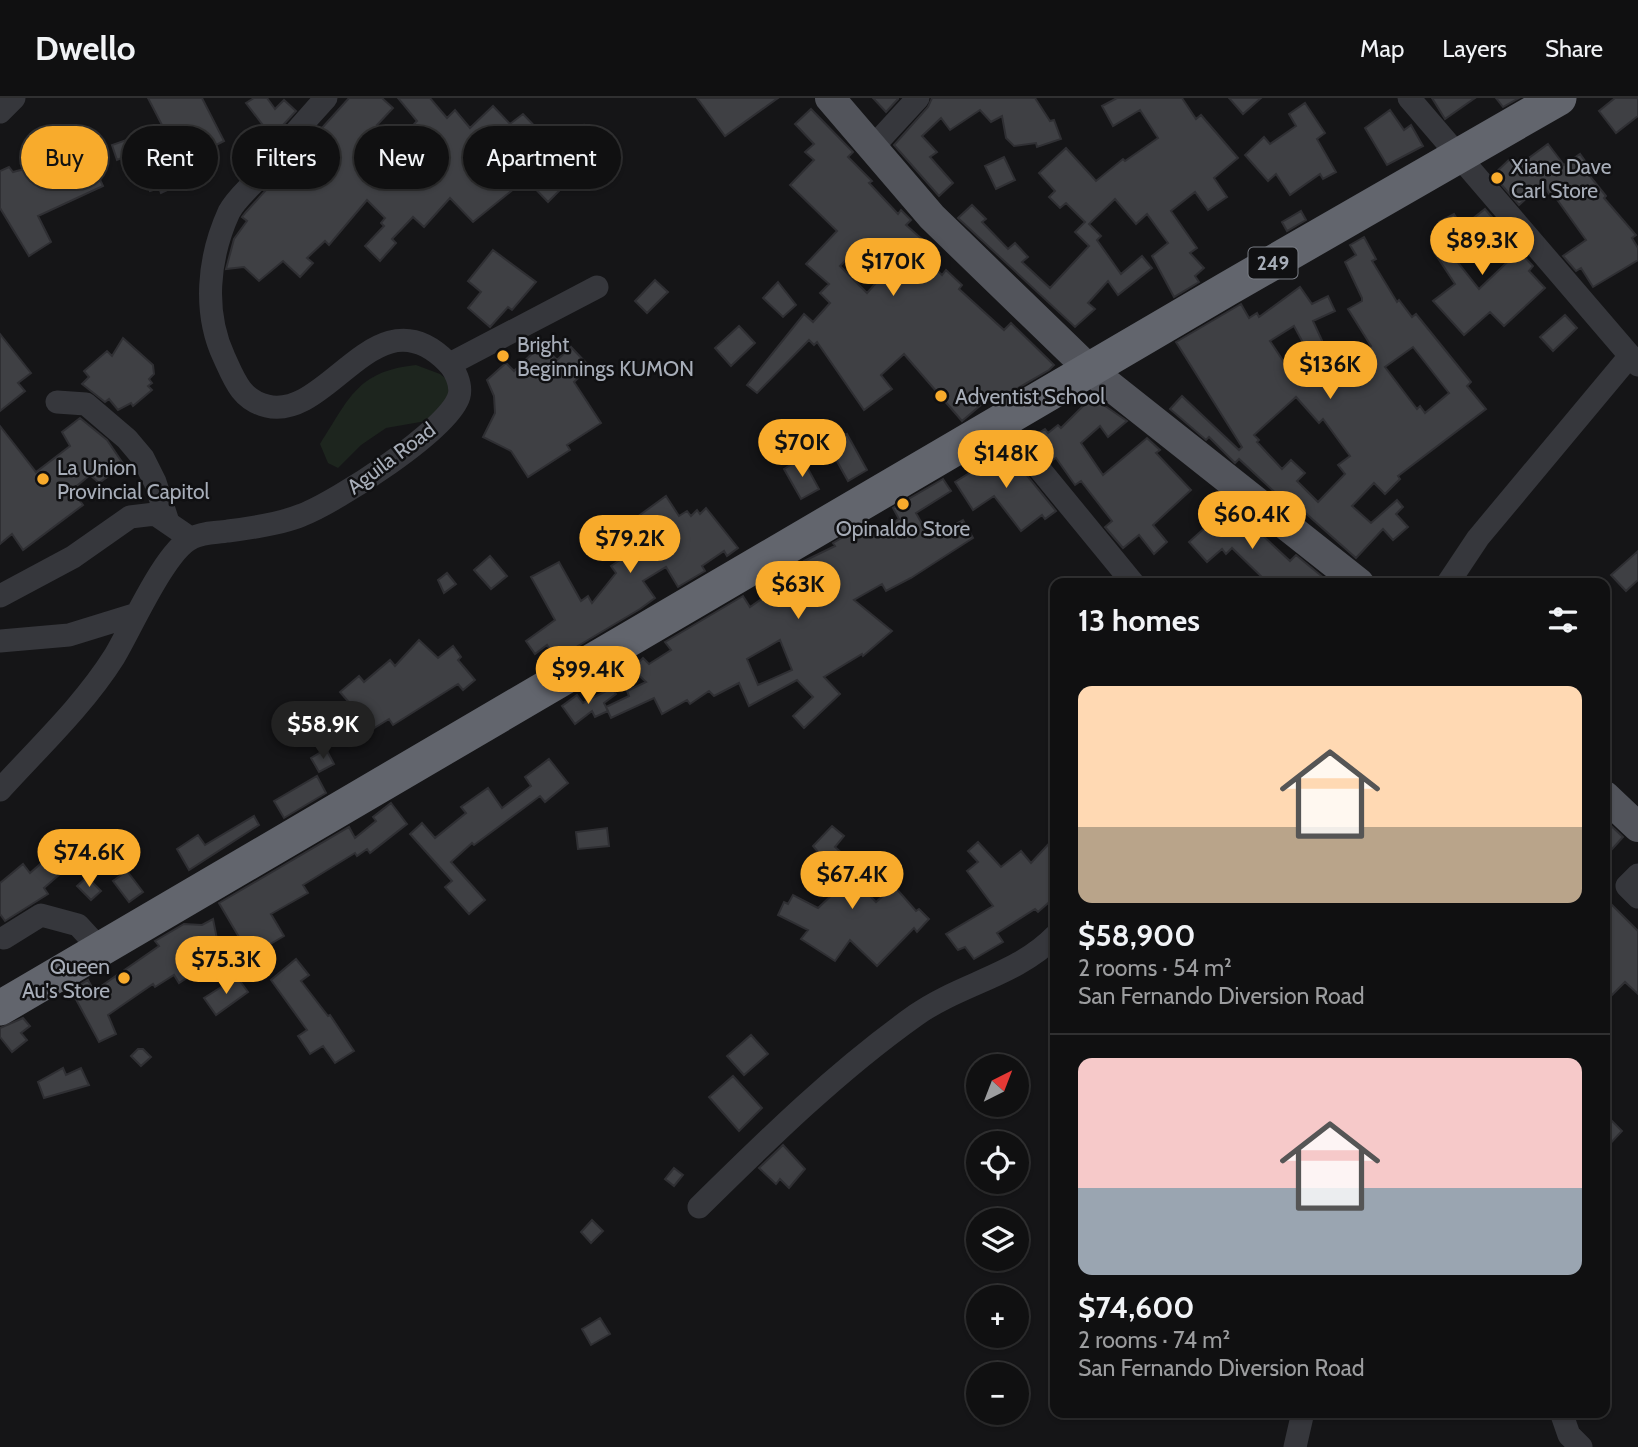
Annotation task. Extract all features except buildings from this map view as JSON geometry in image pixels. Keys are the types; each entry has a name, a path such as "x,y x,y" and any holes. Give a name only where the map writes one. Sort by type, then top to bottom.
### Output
{"highway":[{"name":"249","path":"0,1008 102,951 1001,422 1559,98"}],"main road":[{"path":"830,98 932,217 1090,370 1352,578"},
{"path":"1610,801 1638,827"}],"street":[{"path":"0,112 14,98"},
{"path":"326,98 230,210 217,250 209,296 213,333 234,381 245,396 270,407 285,406 312,396 344,368 386,344 404,340 423,345 450,364 597,287"},
{"path":"871,149 918,98"},
{"path":"1409,98 1457,158 1633,361 1478,538 1451,578"},
{"name":"Aguila Road","path":"190,538 300,516 361,482 432,430 448,414 460,395 458,379 450,364"},
{"path":"57,402 86,404 127,439 143,458 155,482 168,522"},
{"path":"1001,422 1129,578"},
{"path":"0,596 73,557 130,517 155,514 190,538 166,568 90,691 0,790"},
{"path":"0,641 69,635 137,614"},
{"path":"1638,875 1627,886 1638,897"},
{"path":"4,938 41,915 78,925 102,951"},
{"path":"699,1207 799,1110 918,1014 1022,963 1050,940"},
{"path":"1295,1447 1302,1418"},
{"path":"1563,1418 1569,1435 1581,1447"}],"shaded area":[{"path":"416,365 440,374 450,382 452,394 426,421 386,428 361,445 338,468 328,463 320,444 357,390 380,374"}],"place":[{"name":"Xiane Dave Carl Store","path":"1497,178"},
{"name":"Bright Beginnings KUMON","path":"503,356"},
{"name":"Adventist School","path":"941,396"},
{"name":"La Union Provincial Capitol","path":"43,479"},
{"name":"Opinaldo Store","path":"903,504"},
{"name":"Queen Au's Store","path":"124,978"}]}
